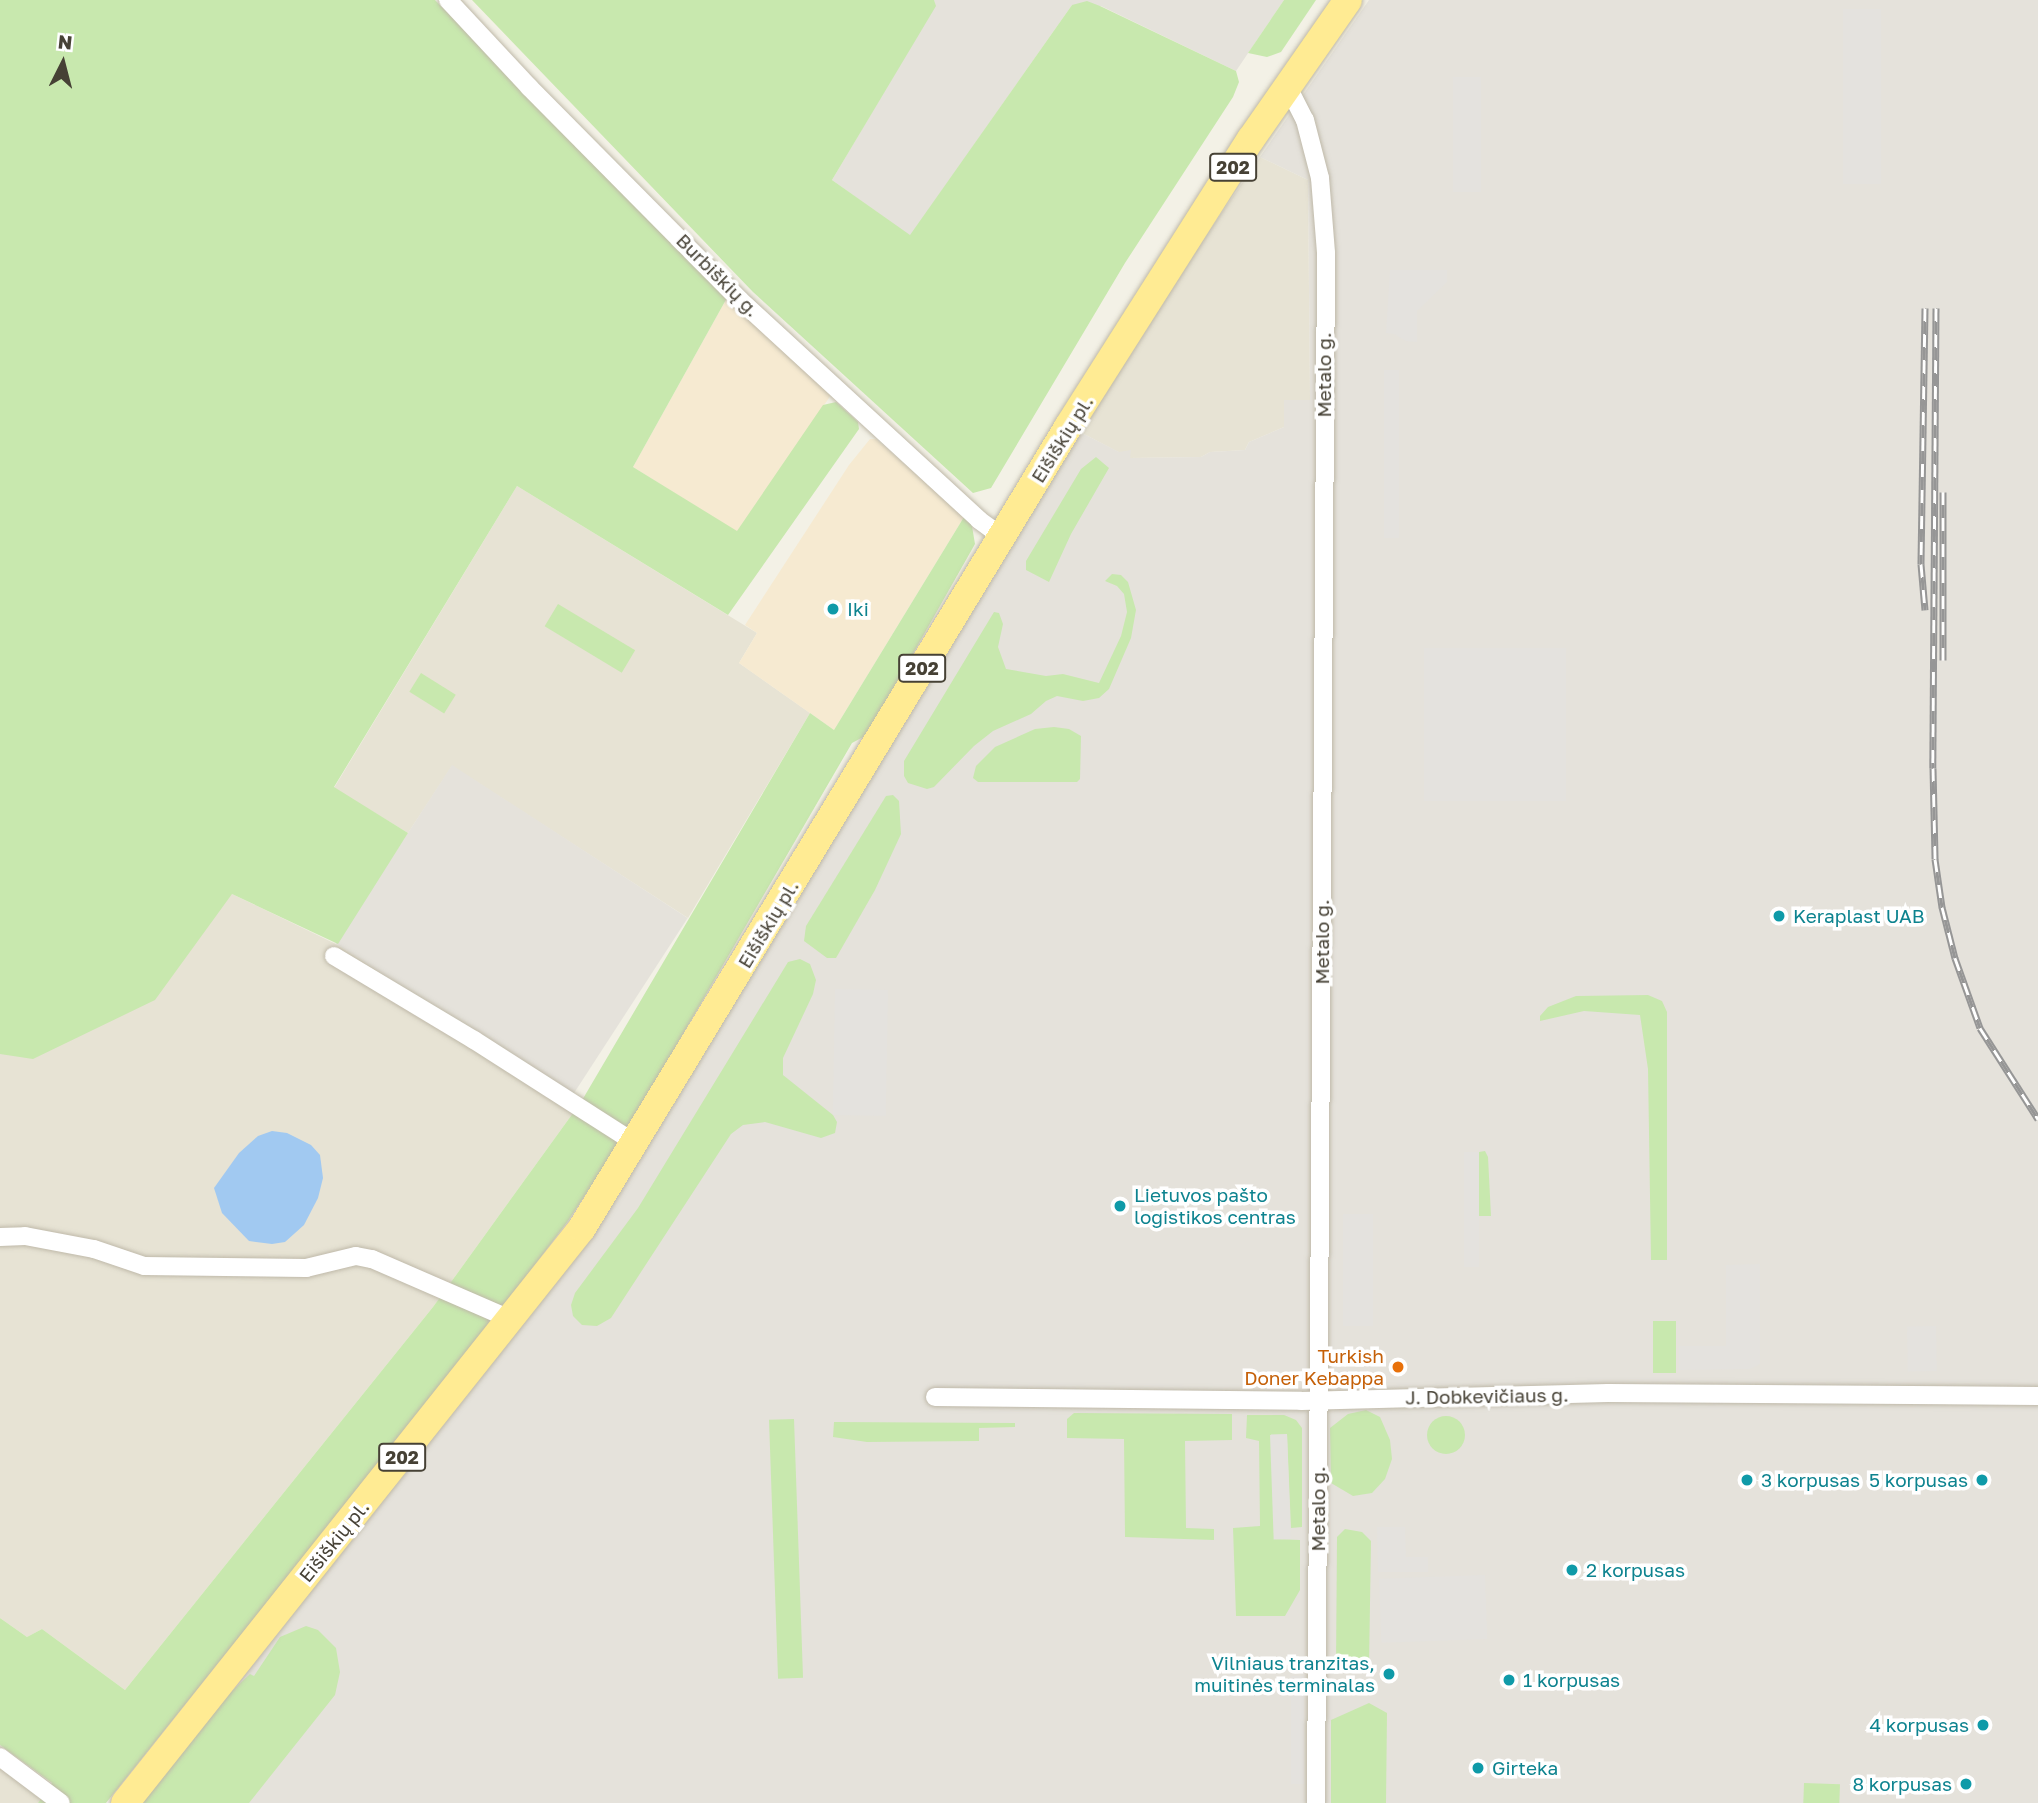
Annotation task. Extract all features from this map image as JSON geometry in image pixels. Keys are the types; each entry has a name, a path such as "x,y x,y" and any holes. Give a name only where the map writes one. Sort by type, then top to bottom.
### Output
{"main road":[{"name":"Eišiškių pl.","path":"125,1803 512,1320 582,1228 1001,536 1244,150 1348,0"}],"street":[{"name":"Burbiškių g.","path":"448,0 529,87 740,300 979,520 1001,536"},
{"name":"Metalo g.","path":"1289,86 1305,120 1320,178 1325,253 1316,1803"},
{"path":"334,956 474,1040 635,1143"},
{"path":"0,1237 24,1236 94,1250 144,1265 306,1268 356,1256 372,1259 512,1320"},
{"name":"J. Dobkevičiaus g.","path":"936,1397 1317,1400 1608,1394 2038,1396"},
{"path":"0,1757 61,1803"}],"shaded area":[{"path":"934,0 1284,0 1236,71 1101,6 1072,5 910,236 832,180 935,6"},
{"path":"1369,0 2038,0 2038,1803 138,1803 576,1256 618,1195 1080,432 1119,452 1131,450 1130,458 1201,457 1210,452 1245,450 1249,442 1284,427 1284,400 1310,400 1308,180 1260,157"},
{"path":"1843,9 1881,9 1881,184 1843,184"},
{"path":"1453,77 1481,77 1481,192 1453,192"},
{"path":"1260,157 1308,180 1310,400 1284,427 1249,442 1245,450 1210,452 1201,457 1130,458 1080,432 1147,322"},
{"path":"1390,270 1447,270 1447,282 1417,311 1417,342 1406,341 1386,333"},
{"path":"728,296 831,395 737,532 633,467"},
{"path":"1384,370 1399,370 1399,538 1384,538"},
{"path":"870,439 876,439 964,517 834,730 739,663 757,633 745,625 849,465"},
{"path":"517,486 757,633 739,663 810,713 688,918 452,766 408,833 334,788"},
{"path":"1424,648 1566,648 1566,801 1424,801"},
{"path":"452,765 688,918 572,1097 336,944"},
{"path":"232,894 338,945 581,1102 433,1307 125,1690 42,1629 27,1637 0,1618 0,1026"},
{"path":"835,989 888,990 886,1116 833,1115"},
{"path":"1464,1152 1479,1152 1479,1267 1464,1267"},
{"path":"1343,1214 1373,1214 1373,1326 1343,1326"},
{"path":"1760,1264 1760,1364 1750,1369 1679,1370 1679,1346 1726,1346 1726,1265"},
{"path":"1936,1326 1937,1371 1908,1371 1907,1327"},
{"path":"1287,1434 1291,1539 1274,1540 1270,1435"},
{"path":"1377,1527 1405,1527 1406,1557 1428,1557 1428,1572 1378,1572"},
{"path":"1485,1575 1487,1639 1381,1643 1379,1579"},
{"path":"1291,1676 1304,1676 1304,1784 1291,1784"},
{"path":"0,1745 52,1784 38,1803 0,1803"}],"green space":[{"path":"0,0 435,0 728,296 633,467 737,531 823,405 836,402 858,422 859,429 728,615 517,486 334,787 408,833 338,944 232,894 155,1000 33,1059 0,1054"},
{"path":"472,0 934,0 936,6 832,180 910,235 1072,5 1087,1 1100,6 1236,71 1239,82 1233,97 1125,263 991,488 973,493 753,292"},
{"path":"1284,0 1316,0 1281,52 1267,57 1248,53"},
{"path":"1096,457 1109,468 1071,534 1049,582 1026,570 1026,561 1081,469"},
{"path":"964,517 972,526 975,544 867,735 852,743 622,1139 568,1221 490,1324 106,1803 38,1803 52,1783 0,1745 0,1618 27,1637 42,1629 125,1690 433,1307 581,1102 810,713 834,730"},
{"path":"1112,574 1121,575 1128,582 1136,610 1131,638 1109,689 1099,698 1083,701 1057,696 1046,701 1031,714 993,731 974,746 934,787 927,789 908,783 904,776 904,761 994,612 999,613 1003,624 998,647 1006,669 1046,676 1063,674 1099,683 1121,636 1127,612 1124,594 1117,586 1105,581"},
{"path":"558,604 635,650 622,673 545,626"},
{"path":"421,673 456,695 444,713 409,692"},
{"path":"1035,729 1069,729 1081,736 1080,779 1077,782 978,782 973,778 976,766 995,747"},
{"path":"893,795 899,801 901,834 875,890 836,958 827,958 804,941 806,926 886,796"},
{"path":"800,959 810,964 816,980 813,994 783,1058 783,1075 833,1115 837,1122 835,1133 821,1138 765,1122 743,1125 731,1134 611,1318 597,1326 582,1325 573,1316 571,1305 575,1293 638,1208 788,962"},
{"path":"1648,995 1662,1001 1667,1012 1667,1260 1651,1260 1648,1069 1640,1015 1584,1011 1540,1021 1540,1016 1548,1007 1576,996"},
{"path":"1485,1151 1488,1157 1491,1216 1478,1216 1479,1152"},
{"path":"1653,1321 1676,1321 1676,1373 1653,1373"},
{"path":"1366,1410 1380,1417 1390,1440 1392,1459 1385,1479 1372,1493 1353,1496 1331,1483 1330,1428 1348,1414"},
{"path":"1074,1413 1232,1414 1232,1440 1185,1441 1186,1528 1214,1529 1214,1540 1125,1537 1124,1439 1067,1438 1067,1419"},
{"path":"1247,1415 1284,1415 1296,1420 1302,1428 1302,1527 1291,1528 1287,1434 1274,1539 1300,1540 1300,1590 1285,1616 1236,1616 1233,1528 1260,1526 1259,1441 1246,1438"},
{"path":"1446,1416 1460,1421 1465,1435 1460,1449 1446,1454 1432,1449 1427,1435 1432,1421"},
{"path":"794,1419 803,1678 778,1679 769,1420"},
{"path":"834,1422 1015,1423 1015,1427 979,1428 979,1441 867,1442 833,1437"},
{"path":"1345,1529 1362,1532 1371,1541 1369,1666 1357,1673 1342,1671 1336,1665 1337,1537"},
{"path":"306,1626 318,1630 336,1648 340,1672 335,1695 249,1803 138,1803 230,1693 250,1674 254,1676 280,1637"},
{"path":"1369,1703 1387,1713 1386,1803 1331,1803 1331,1720"},
{"path":"1804,1783 1840,1784 1839,1803 1803,1803"}],"water":[{"path":"272,1131 287,1133 311,1145 320,1155 323,1178 318,1198 304,1225 285,1242 272,1244 249,1241 222,1213 214,1188 239,1153 258,1136"}],"railway":[{"path":"1925,308 1921,564 1925,610"},
{"path":"1936,308 1933,768 1935,859 1942,907 1955,958 1980,1028 2038,1119"},
{"path":"1943,492 1943,660"}],"place":[{"name":"Iki","path":"833,609"},
{"name":"Keraplast UAB","path":"1779,916"},
{"name":"Lietuvos pašto logistikos centras","path":"1120,1206"},
{"name":"Turkish Doner Kebappa","path":"1398,1367"},
{"name":"3 korpusas","path":"1747,1480"},
{"name":"5 korpusas","path":"1982,1480"},
{"name":"2 korpusas","path":"1572,1570"},
{"name":"Vilniaus tranzitas, muitinės terminalas","path":"1389,1674"},
{"name":"1 korpusas","path":"1509,1680"},
{"name":"4 korpusas","path":"1983,1725"},
{"name":"Girteka","path":"1478,1768"},
{"name":"8 korpusas","path":"1966,1784"}]}
